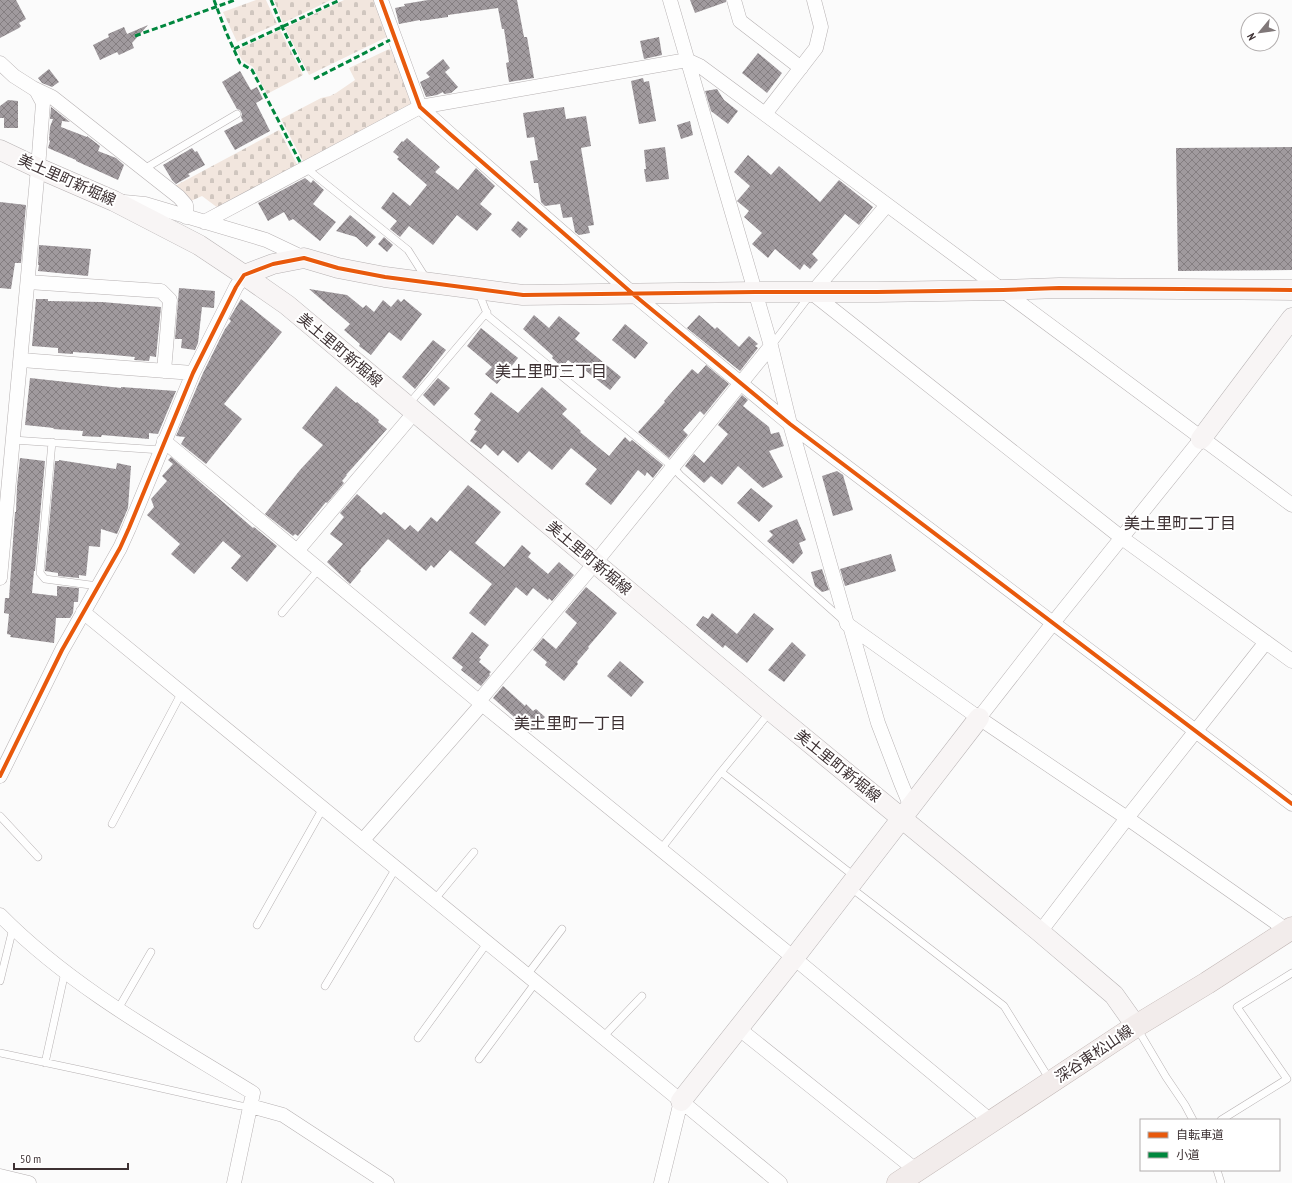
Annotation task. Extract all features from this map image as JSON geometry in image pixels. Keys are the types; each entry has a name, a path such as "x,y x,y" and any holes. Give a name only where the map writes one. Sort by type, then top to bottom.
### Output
{"main road":[{"name":"深谷東松山線","path":"898,1183 1136,1026 1207,983 1290,929"}],"street":[{"path":"382,0 420,107 633,294 790,424 1292,804"},
{"path":"670,0 771,346 790,424 848,625 878,723 901,782 907,812"},
{"path":"734,0 740,21 801,68"},
{"path":"765,114 816,48 821,27 814,0"},
{"path":"204,222 420,107 688,60 700,66 1292,505"},
{"path":"0,63 14,76 33,88 52,97 180,197 186,205 186,217"},
{"path":"0,578 43,103 36,90 33,88"},
{"name":"美土里町新堀線","path":"0,150 114,201 199,245 287,305 410,410 595,562 771,711 907,812 1040,932 1114,995 1136,1026"},
{"path":"114,201 145,204 266,240 304,258 338,268 385,277 523,295 1003,290 1060,288 1292,290"},
{"path":"812,292 887,205"},
{"path":"0,776 62,650 130,528 162,446 193,373 236,287 244,275 273,264 304,258"},
{"path":"28,282 161,292 170,300 164,371"},
{"path":"812,292 1122,538 1292,661"},
{"path":"661,1183 681,1101 794,958 1053,623 1201,439 1292,318"},
{"path":"363,840 481,703 771,346"},
{"path":"20,360 193,373"},
{"path":"296,551 410,410"},
{"path":"162,446 319,569 992,1122"},
{"path":"83,612 532,978 780,1183"},
{"path":"848,625 980,718 1290,929"},
{"path":"1040,932 1127,818 1266,642"},
{"path":"0,915 13,928 65,972 118,1009 253,1093 234,1183"},
{"path":"738,1028 917,1171"},
{"path":"250,1106 283,1115 369,1177 387,1183"},
{"path":"0,1176 29,1183"}],"lane":[{"path":"144,169 237,114"},
{"path":"306,168 408,250 428,283"},
{"path":"477,289 488,316 673,467 680,475 848,625"},
{"path":"771,346 812,292"},
{"path":"410,410 487,312"},
{"path":"13,440 162,446"},
{"path":"52,442 40,573 45,579 98,586"},
{"path":"282,613 319,569"},
{"path":"112,824 182,692"},
{"path":"661,849 771,711"},
{"path":"721,772 1004,1006 1051,1082"},
{"path":"257,925 323,808"},
{"path":"0,816 38,857"},
{"path":"435,900 474,852"},
{"path":"325,986 396,868"},
{"path":"0,981 13,928"},
{"path":"479,1059 562,929"},
{"path":"418,1038 488,942"},
{"path":"118,1009 151,952"},
{"path":"46,1063 65,972"},
{"path":"1223,1119 1287,1079 1237,1007 1292,973"},
{"path":"603,1037 642,996"},
{"path":"1136,1026 1166,1077 1186,1105 1193,1119"},
{"path":"0,1053 241,1106 250,1106"},
{"path":"1217,1171 1221,1183"}],"green space":[{"path":"256,0 266,0 277,24 237,42 223,12"},
{"path":"274,0 331,0 283,23"},
{"path":"344,0 375,0 389,36 309,75 285,28"},
{"path":"280,30 303,75 267,94 253,67 242,60 237,50"},
{"path":"389,49 393,51 413,102 411,108 304,163 281,119 321,98 336,93 355,80 349,68"},
{"path":"279,130 299,168 218,208 202,196 191,201 175,186"}],"building":[{"path":"0,0 16,0 26,19 19,23 21,26 19,28 0,38"},
{"path":"428,0 517,0 524,37 527,37 534,78 509,82 506,63 509,62 504,29 502,29 498,8 399,24 395,8 405,6 404,4"},
{"path":"690,0 726,0 726,2 695,13"},
{"path":"148,25 132,43 134,48 119,55 117,52 100,60 93,45 109,37 108,34 124,27 127,34"},
{"path":"659,37 662,55 644,59 640,41"},
{"path":"758,53 782,73 767,93 742,73"},
{"path":"443,59 450,68 445,72 458,87 451,93 444,94 443,92 426,97 420,82 430,77 426,73"},
{"path":"49,69 59,82 52,87 42,83 38,78"},
{"path":"240,71 251,90 257,87 263,99 256,103 270,131 235,150 224,131 243,121 241,117 242,114 240,110 237,109 222,82"},
{"path":"643,78 644,82 649,81 656,121 639,124 631,81"},
{"path":"717,89 724,100 738,111 728,124 711,111 705,91"},
{"path":"8,100 18,101 18,128 4,128 4,118 0,118 0,106"},
{"path":"51,107 70,122 62,121 61,127 87,136 100,146 98,151 116,158 124,165 118,180 48,148 50,141 50,127 53,119 50,119"},
{"path":"564,107 566,119 586,116 591,146 581,148 594,225 588,226 590,233 579,235 575,232 572,217 563,218 560,204 545,206 541,202 538,183 534,183 530,161 538,160 534,137 527,138 523,113"},
{"path":"690,121 693,135 681,139 677,125"},
{"path":"407,138 440,167 435,172 458,190 476,168 495,186 480,204 492,214 477,231 457,215 433,245 409,226 400,237 390,229 397,221 381,208 393,192 410,206 427,185 397,159 399,157 393,152 402,141 403,142"},
{"path":"665,147 669,179 646,182 644,150"},
{"path":"1292,147 1292,270 1178,271 1176,148"},
{"path":"192,148 195,152 197,151 205,165 188,174 190,176 176,184 163,165"},
{"path":"748,155 771,175 779,166 820,202 839,180 873,207 859,225 845,214 812,254 818,260 810,269 804,264 800,270 775,249 768,258 752,244 762,233 744,217 749,211 737,201 750,186 734,172"},
{"path":"305,178 311,183 313,180 324,190 313,204 336,222 320,241 293,219 289,221 284,212 268,221 258,203"},
{"path":"0,202 26,205 21,263 15,263 11,289 0,288"},
{"path":"350,215 376,237 367,247 356,237 336,231"},
{"path":"518,221 528,229 520,238 511,230"},
{"path":"384,237 393,245 387,252 378,244"},
{"path":"39,245 91,249 88,276 38,271"},
{"path":"179,288 215,291 214,308 202,307 198,343 195,350 181,348 182,339 175,339"},
{"path":"309,289 347,295 363,308 366,305 374,312 383,300 391,307 398,299 401,302 404,299 422,314 401,341 389,332 371,355 359,346 360,344 344,330 350,324"},
{"path":"36,299 48,299 48,301 102,302 161,307 156,357 150,356 149,361 134,360 135,357 73,352 73,354 58,353 58,348 32,346"},
{"path":"241,299 282,332 224,404 242,419 206,464 181,444 185,437 176,436 203,373 225,329 231,321 229,319"},
{"path":"534,315 549,328 559,316 580,333 575,339 621,377 610,390 575,362 573,364 568,360 562,367 552,358 553,356 523,329"},
{"path":"699,315 715,329 717,327 739,347 749,336 758,344 755,346 758,348 740,371 687,328"},
{"path":"625,324 648,343 635,359 612,340"},
{"path":"481,328 518,358 497,384 485,374 492,367 467,346"},
{"path":"433,340 446,350 415,389 402,377"},
{"path":"706,365 729,384 704,415 700,411 683,430 688,435 669,458 638,432 692,369 698,374"},
{"path":"30,378 121,388 176,391 158,434 149,433 149,439 102,435 101,437 82,436 83,431 25,425"},
{"path":"438,378 450,388 434,406 423,395"},
{"path":"336,386 379,420 378,422 387,429 346,475 342,481 344,483 327,503 326,502 298,536 295,534 293,536 265,514 300,470 323,445 302,428"},
{"path":"542,387 567,409 562,414 581,431 580,432 609,456 625,437 630,442 632,440 663,465 653,478 647,472 645,476 638,470 611,505 585,484 597,469 571,448 552,470 529,451 518,463 503,450 498,456 485,444 481,449 470,441 477,431 474,430 481,420 474,414 491,392 518,413"},
{"path":"742,395 748,400 743,406 769,427 771,434 779,432 784,446 769,451 783,477 763,488 738,466 722,485 711,476 704,483 685,466 694,454 704,463 728,434 718,425"},
{"path":"171,457 253,528 254,527 277,546 247,582 231,568 241,556 223,541 194,574 171,554 180,544 147,515 154,507 151,499 167,481 162,476 173,464 168,460"},
{"path":"20,458 45,461 32,593 57,596 57,586 79,588 78,602 74,602 73,613 70,618 56,618 54,643 10,637 11,635 7,634 9,614 4,613 5,598 9,598"},
{"path":"59,460 116,469 117,463 131,466 128,508 117,534 101,529 100,547 89,546 86,576 79,575 79,578 58,576 58,573 45,571 55,461"},
{"path":"837,471 843,475 853,510 833,516 822,476"},
{"path":"468,485 501,512 475,543 504,567 522,545 531,553 528,557 548,574 559,562 574,575 552,601 549,598 548,600 533,588 527,596 516,587 485,626 469,613 492,584 450,550 434,568 431,565 426,571 388,539 360,570 361,571 350,584 327,562 343,544 330,534 344,517 340,513 357,494 381,515 384,512 405,530 410,525 418,532 431,517 437,522"},
{"path":"751,488 773,506 759,522 737,503"},
{"path":"797,519 806,540 799,543 803,553 793,564 767,541 773,535 769,531"},
{"path":"891,554 896,571 845,586 840,569"},
{"path":"822,569 829,590 822,592 815,586 811,572"},
{"path":"586,587 617,613 588,647 589,648 577,662 578,664 564,681 545,665 547,662 533,650 543,638 556,649 577,623 565,612"},
{"path":"712,613 737,634 754,613 774,629 747,663 725,645 723,648 696,625 703,616 708,619"},
{"path":"472,632 489,645 479,658 481,659 479,662 491,672 481,686 461,670 463,667 452,658"},
{"path":"792,642 806,655 784,682 768,670"},
{"path":"620,661 644,682 631,697 607,676"},
{"path":"503,686 525,706 526,704 533,711 536,709 545,717 531,732 493,698"}],"marked path":[{"path":"214,0 240,63 252,70 300,162"},
{"path":"135,36 235,0"},
{"path":"271,0 282,27 305,73"},
{"path":"234,49 340,0"},
{"path":"314,79 390,40"}],"cycle path":[{"path":"381,0 420,107 450,134 633,294 790,424 1292,804"},
{"path":"0,776 62,650 120,548 193,373 236,287 244,275 273,264 304,258 338,268 385,277 523,295 877,292 1059,288 1292,290"}],"district":[{"name":"美土里町三丁目","path":"551,371"},
{"name":"美土里町二丁目","path":"1180,523"},
{"name":"美土里町一丁目","path":"570,723"}]}
